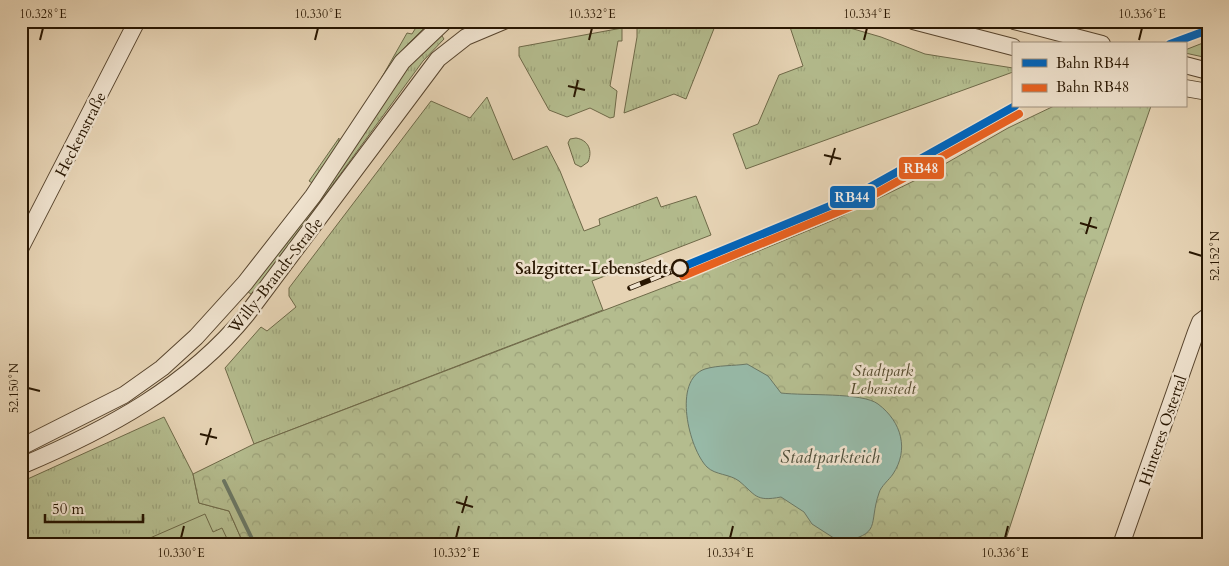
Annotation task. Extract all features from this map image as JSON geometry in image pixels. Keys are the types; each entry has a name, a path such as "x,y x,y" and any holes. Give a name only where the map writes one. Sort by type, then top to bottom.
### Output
{"street":[{"name":"Heckenstraße","path":"21,247 137,21"},
{"name":"Willy-Brandt-Straße","path":"21,447 124,395 162,368 196,337 245,283 313,196 402,62 445,21"},
{"name":"Willy-Brandt-Straße","path":"21,466 69,444 155,398 213,351 247,314 431,68 447,50 479,26 504,21"},
{"path":"913,21 1012,47"},
{"path":"1014,21 1094,42"},
{"path":"1186,65 1208,71"},
{"path":"1186,88 1208,92"},
{"name":"Hinteres Ostertal","path":"1121,545 1196,332 1200,322 1207,317"}],"green space":[{"path":"420,21 431,21 407,45 382,77 407,33 412,34"},
{"path":"665,21 717,21 686,99 674,94 624,113 637,37 637,26"},
{"path":"788,21 826,21 881,37 925,54 1012,68 1012,72 746,169 733,134 758,124 779,75 803,66"},
{"path":"622,28 622,41 618,41 610,86 617,91 614,117 610,118 590,108 567,117 549,110 519,56 519,47"},
{"path":"440,33 444,39 423,61 252,295 247,291 329,186 398,78"},
{"path":"1208,41 1208,58 1186,53 1186,50"},
{"path":"487,97 513,160 547,146 560,171 584,231 600,225 599,219 657,197 661,207 696,196 711,235 592,281 603,310 254,444 225,368 261,327 267,331 296,307 289,296 289,288 431,101 470,118"},
{"name":"Stadtpark Lebenstedt","path":"1050,108 1150,108 1083,303 1004,545 244,545 229,511 199,503 193,474 254,444 749,255 836,219 922,177 1008,128"},
{"path":"339,138 339,149 314,184 309,181"},
{"path":"576,138 584,141 590,150 588,162 581,167 575,164 568,143 570,139"},
{"path":"164,417 193,474 199,503 229,511 244,545 21,545 21,482"},
{"path":"205,514 213,532 222,528 230,545 134,545"}],"water":[{"name":"Stadtparkteich","path":"747,364 768,376 781,393 847,396 870,400 878,404 893,419 901,437 901,455 893,474 880,490 871,526 863,535 840,542 812,524 804,512 781,497 761,498 753,494 739,481 710,470 700,458 694,446 687,415 686,400 689,386 695,376 705,369"}],"waterway":[{"path":"224,481 255,545"}],"railway":[{"path":"630,288 680,268"}],"rail line":[{"name":"RB44","path":"1175,42 1208,30"},
{"name":"RB44","path":"680,268 854,196 1012,108"},
{"name":"RB48","path":"683,276 857,204 1019,114"}],"place":[{"name":"Salzgitter-Lebenstedt","path":"680,268"}]}
